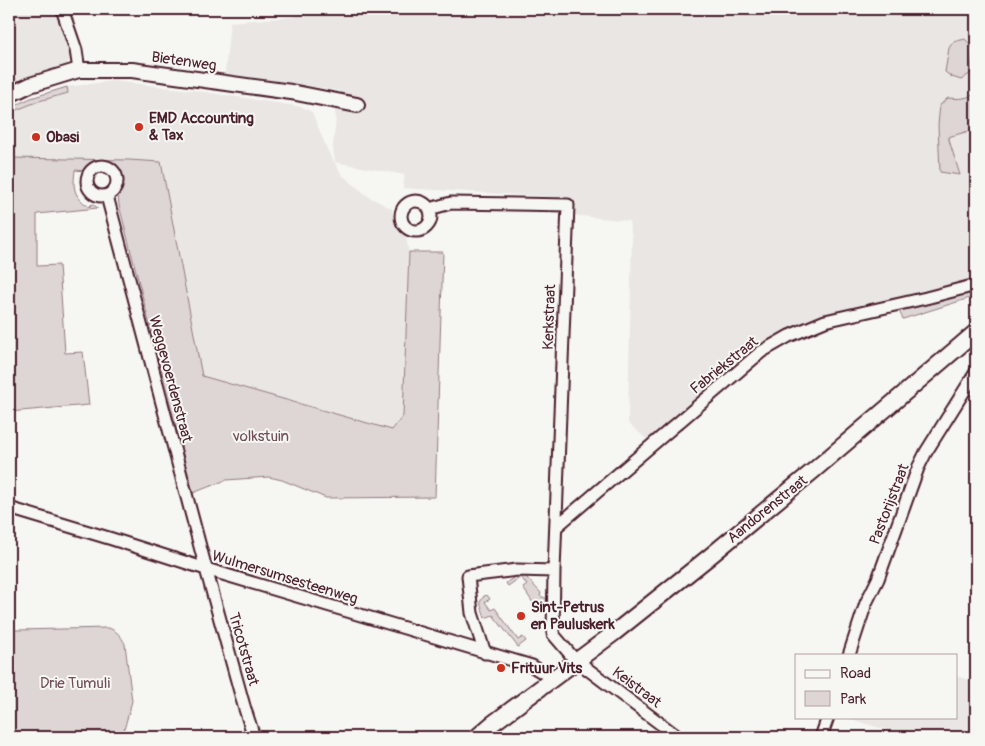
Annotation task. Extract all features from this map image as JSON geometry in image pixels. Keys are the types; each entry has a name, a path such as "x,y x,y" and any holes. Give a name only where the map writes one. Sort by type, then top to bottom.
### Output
{"main road":[{"name":"Aandorenstraat","path":"477,737 709,557 976,332"}],"street":[{"path":"62,9 76,50 79,70"},
{"name":"Bietenweg","path":"9,95 30,85 79,70 132,70 291,92 358,105"},
{"name":"Weggevoerdenstraat","path":"107,196 206,569"},
{"name":"Kerkstraat","path":"429,209 451,203 568,205 553,634 577,660"},
{"name":"Fabriekstraat","path":"556,527 761,352 789,336 825,320 976,285"},
{"name":"Pastorijstraat","path":"849,654 866,603 878,579 918,468 976,372"},
{"name":"Wulmersumsesteenweg","path":"9,508 532,666 552,678"},
{"name":"Tricotstraat","path":"206,569 254,737"},
{"path":"486,653 472,613 468,576 517,570 554,571"},
{"name":"Keistraat","path":"577,660 678,737"},
{"path":"821,737 828,718"}],"shaded area":[{"path":"9,9 55,9 70,57 67,65 9,85"},
{"path":"295,9 976,9 976,283 783,334 649,441 628,423 632,238 629,221 573,215 573,198 403,188 405,175 335,162 333,147 335,112 340,91 225,73 230,22 294,17"},
{"path":"113,81 191,90 302,107 312,112 328,152 342,175 369,197 392,209 395,224 398,229 405,233 409,253 403,416 392,430 202,376 161,162 9,158 9,113 39,101 68,93 67,87"},
{"path":"958,677 976,682 976,737 911,737 846,718 958,718"}],"green space":[{"path":"965,39 974,49 971,73 961,80 945,72 949,48 953,42"},
{"path":"67,87 68,93 39,101 9,113 9,108 31,98"},
{"path":"976,93 976,129 948,137 960,175 940,172 938,125 940,105 948,98 963,98"},
{"name":"volkstuin","path":"9,158 161,162 202,376 392,430 403,416 409,252 443,252 435,497 326,498 282,480 269,477 226,480 193,493 119,205 118,196 124,179 118,167 105,161 93,163 85,171 75,170 74,187 77,195 89,207 92,204 98,208 37,214 37,266 59,265 65,353 83,352 89,405 9,412"},
{"path":"976,290 976,296 903,319 898,309"},
{"path":"520,575 524,575 541,593 540,596 550,600 548,606 543,603 538,610 523,588 527,585 521,577 508,586 506,583"},
{"path":"487,595 490,599 485,602 491,610 495,608 518,640 523,637 526,641 518,647 493,615 485,618 480,602"},
{"name":"Drie Tumuli","path":"9,628 17,630 109,628 119,634 125,644 132,701 122,737 9,737"}],"place":[{"name":"EMD Accounting & Tax","path":"139,127"},
{"name":"Obasi","path":"36,137"},
{"name":"Sint-Petrus en Pauluskerk","path":"521,616"},
{"name":"Frituur Vits","path":"501,668"}]}
